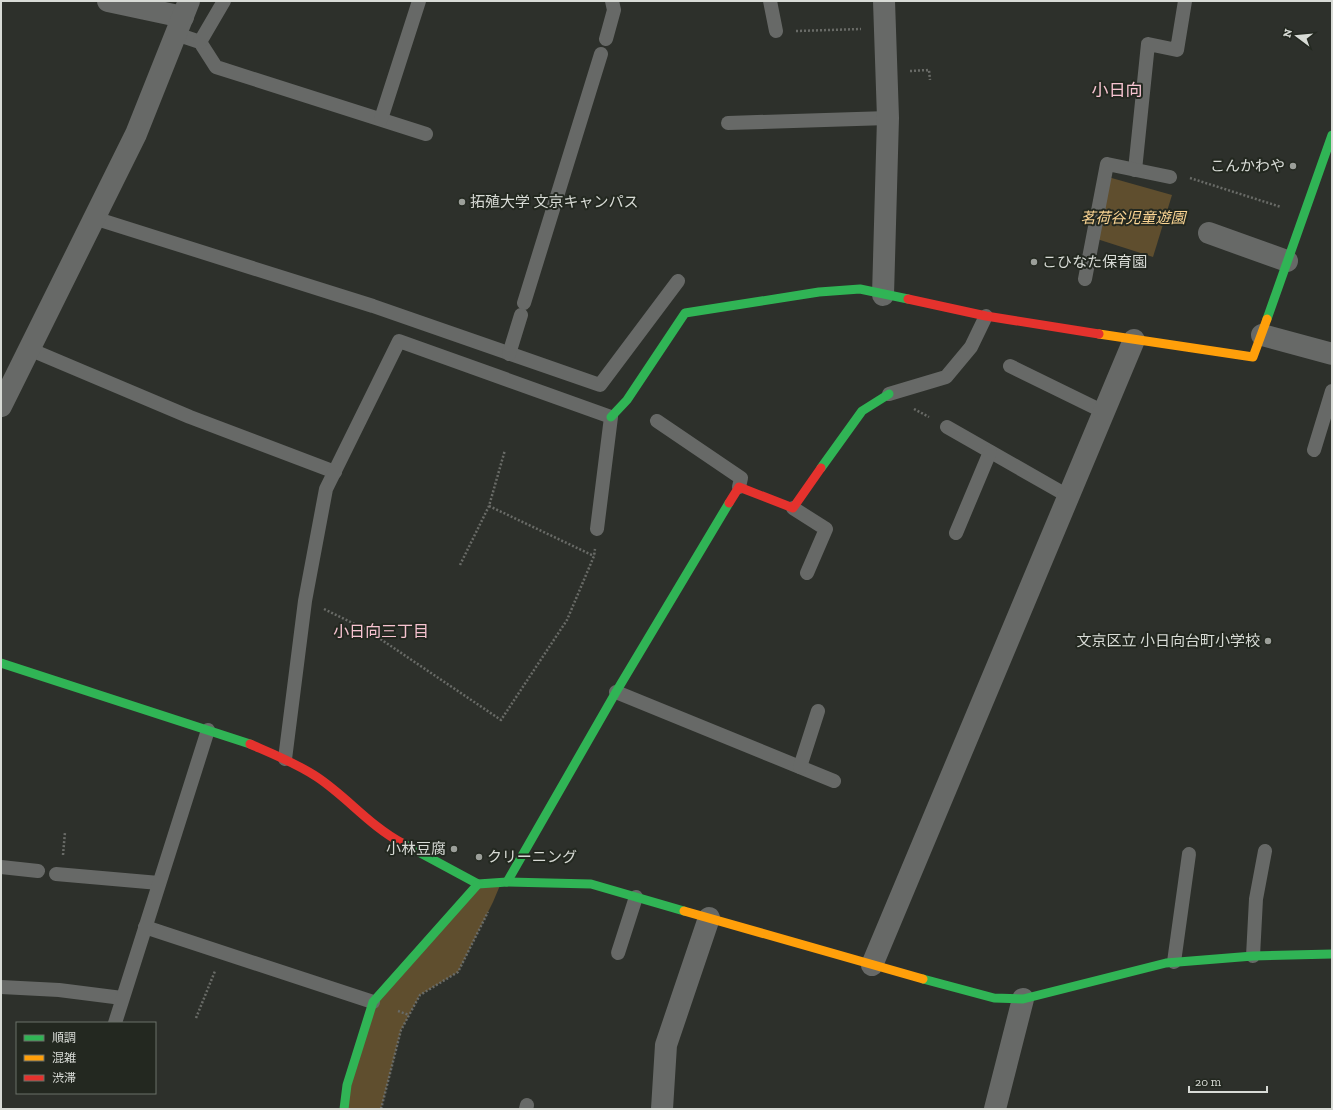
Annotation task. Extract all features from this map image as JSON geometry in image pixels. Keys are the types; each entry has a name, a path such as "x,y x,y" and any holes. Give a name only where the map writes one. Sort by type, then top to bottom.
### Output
{"street":[{"path":"1,406 136,134 183,17 108,1"},
{"path":"883,294 888,118 884,1"},
{"path":"610,417 627,400 685,313 819,292 860,289 986,316 1134,340 1253,357 1332,135"},
{"path":"1209,233 1287,261"},
{"path":"1262,335 1332,354"},
{"path":"872,965 1134,340"},
{"path":"504,882 739,487 793,508 862,411 889,394"},
{"path":"1,663 245,742 285,759 317,777 388,836 478,884 504,882 591,884 872,965 994,998 1023,999 1166,963 1253,956 1332,954"},
{"path":"344,1109 347,1085 373,1002 478,884"},
{"path":"662,1109 666,1045 709,918"},
{"path":"995,1109 1023,999"}],"lane":[{"path":"200,42 224,1"},
{"path":"381,120 419,1"},
{"path":"606,39 614,10 612,1"},
{"path":"770,1 776,31"},
{"path":"1135,170 1148,44 1176,50 1185,1"},
{"path":"183,17 216,67 426,134"},
{"path":"509,354 601,54"},
{"path":"728,123 888,118"},
{"path":"1085,278 1107,164 1170,177"},
{"path":"94,218 373,306 600,385 678,281"},
{"path":"889,394 946,377 971,347 986,316"},
{"path":"285,759 305,600 326,489 399,341 610,417 597,529"},
{"path":"29,349 190,417 335,472"},
{"path":"1010,366 1104,412"},
{"path":"1314,450 1332,391"},
{"path":"657,421 741,478 739,487"},
{"path":"947,427 1068,496"},
{"path":"956,533 990,452"},
{"path":"793,508 826,529 807,573"},
{"path":"616,692 834,781"},
{"path":"800,767 818,711"},
{"path":"115,1022 208,730"},
{"path":"1253,956 1256,899 1265,850"},
{"path":"1174,962 1189,854"},
{"path":"1,867 38,871"},
{"path":"56,874 159,882"},
{"path":"618,953 636,898"},
{"path":"145,927 373,1002"},
{"path":"1,987 59,990 122,998"}],"path":[{"path":"776,31 859,29"},
{"path":"909,71 929,70 930,80"},
{"path":"1170,177 1175,173 1304,214"},
{"path":"889,394 947,427"},
{"path":"460,565 489,506 505,450"},
{"path":"489,506 594,556"},
{"path":"305,600 367,630 501,720 567,620 594,556 597,529"},
{"path":"381,1109 401,1030 409,1015 420,995 458,972 504,882"},
{"path":"196,1018 222,953"}],"green space":[{"name":"茗荷谷児童遊園","path":"1108,177 1172,195 1153,257 1097,239"},
{"path":"501,883 458,972 420,995 401,1030 381,1109 344,1109 373,1002 478,884"}],"traffic: fast":[{"path":"1267,319 1332,135"},
{"path":"611,417 627,400 685,313 819,292 860,289 908,299"},
{"path":"821,468 862,411 889,394"},
{"path":"507,882 616,692 729,503"},
{"path":"1,663 250,744"},
{"path":"402,843 478,884 507,882 591,884 684,911"},
{"path":"344,1109 347,1085 373,1002 478,884"},
{"path":"923,979 994,998 1023,999 1166,963 1253,956 1332,954"}],"traffic: slow":[{"path":"1099,334 1253,357 1267,319"},
{"path":"684,911 923,979"}],"traffic: jam":[{"path":"908,299 986,316 1099,334"},
{"path":"729,503 739,487 793,508 821,468"},
{"path":"250,744 293,763 317,777 379,828 402,843"}],"place":[{"name":"こんかわや","path":"1293,166"},
{"name":"拓殖大学 文京キャンパス","path":"462,202"},
{"name":"こひなた保育園","path":"1034,262"},
{"name":"文京区立 小日向台町小学校","path":"1268,641"},
{"name":"小林豆腐","path":"454,849"},
{"name":"クリーニング","path":"479,857"}],"district":[{"name":"小日向","path":"1117,90"},
{"name":"小日向三丁目","path":"381,631"}]}
